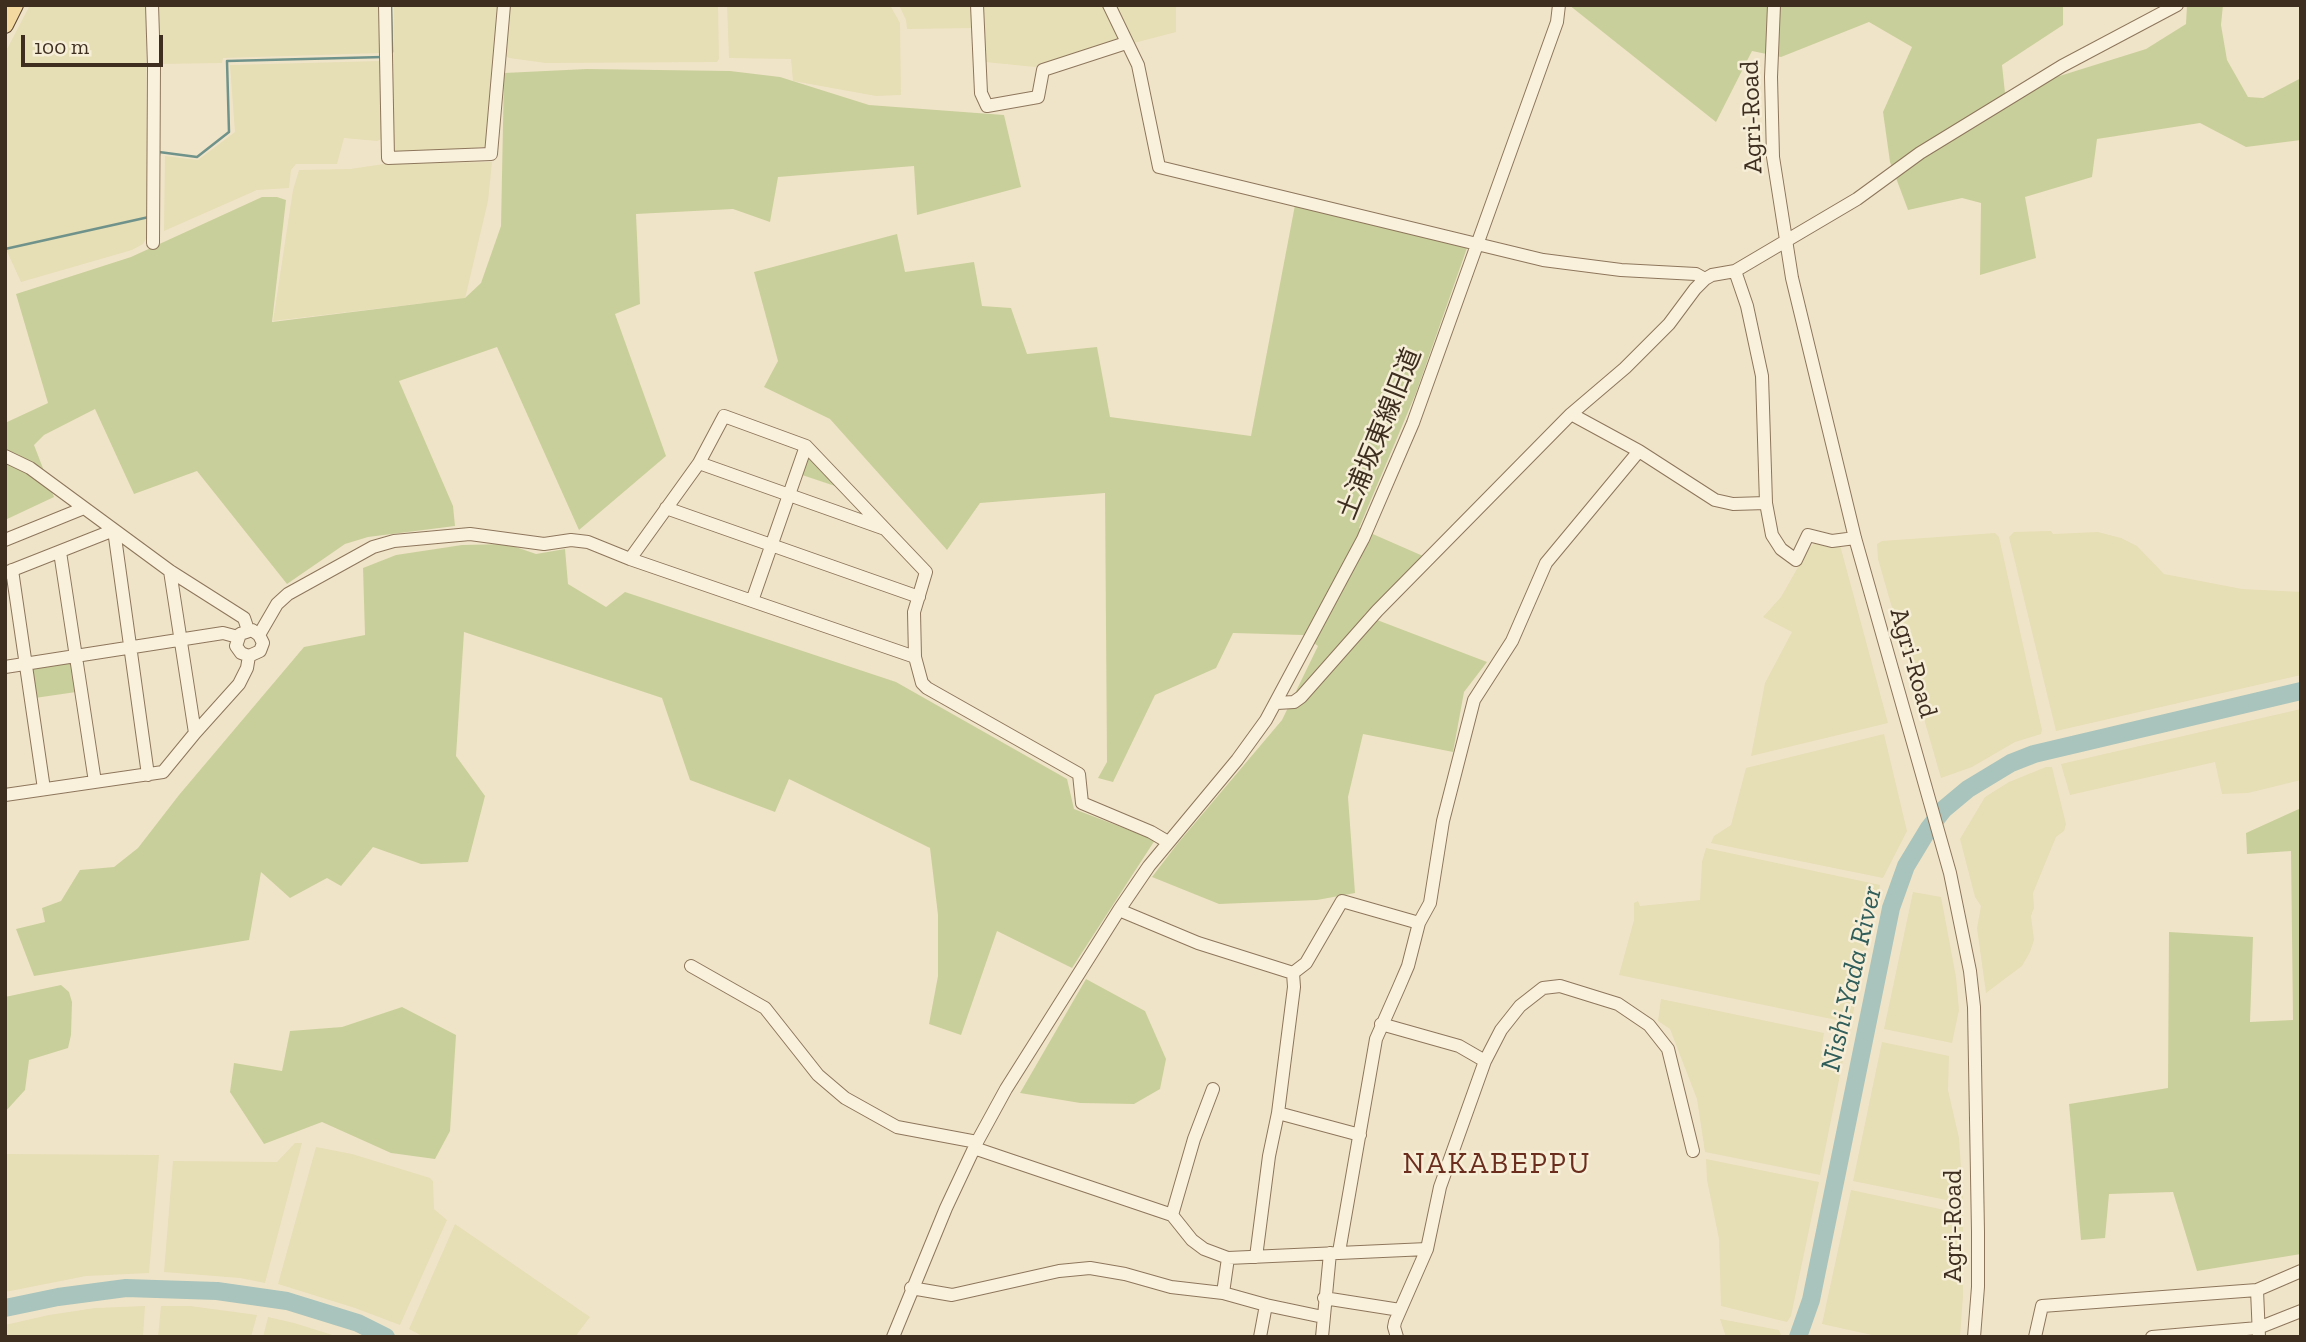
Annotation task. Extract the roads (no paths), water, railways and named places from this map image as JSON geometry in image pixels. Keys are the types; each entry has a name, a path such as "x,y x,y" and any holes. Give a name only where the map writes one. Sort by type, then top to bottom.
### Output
{"main road":[{"path":"5,25 15,5"}],"street":[{"path":"152,5 153,243"},
{"path":"385,5 388,158 491,154 503,5"},
{"path":"977,5 981,93 987,106 1038,97 1043,70 1126,43"},
{"path":"1109,5 1138,65 1159,167 1543,260 1621,270 1696,274 1705,279"},
{"name":"土浦坂東線旧道","path":"893,1337 911,1288 975,1145 1018,1069 1119,910 1168,842 1237,760 1277,703 1363,539 1413,423 1557,22 1559,5"},
{"name":"Agri-Road","path":"1774,5 1771,77 1773,157 1794,289 1855,538 1940,835 1966,941 1974,1007 1978,1287 1974,1337"},
{"path":"1277,703 1294,702 1301,698 1377,611 1571,415 1669,324 1705,279 1735,271 1857,199 1920,153 2062,66 2177,5"},
{"path":"1735,271 1747,306 1762,376 1766,503 1772,535 1781,549 1796,560 1808,535 1832,541 1855,538"},
{"path":"1571,415 1639,451 1715,500 1733,504 1766,503"},
{"path":"630,559 699,463 724,416 806,446 926,572 914,612 915,657 922,683 1079,774 1082,803 1168,842"},
{"path":"752,601 806,446"},
{"path":"1322,1337 1324,1298 1360,1135 1373,1054 1381,1024 1408,967 1419,923 1430,903 1443,821 1474,700 1512,641 1546,564 1639,451"},
{"path":"5,456 30,468 170,571 244,618 248,634 262,647 257,654 249,656 238,650 248,634 288,594 373,547 394,541 470,534 544,544 579,540 915,657"},
{"path":"699,463 889,531"},
{"path":"5,540 84,508"},
{"path":"666,508 919,597"},
{"path":"44,789 26,663 9,572 114,530"},
{"path":"114,530 148,775"},
{"path":"60,552 95,782"},
{"path":"170,571 195,733"},
{"path":"5,667 223,633 248,634"},
{"path":"5,795 163,772 239,684 247,668 249,656"},
{"path":"1293,973 1306,963 1342,901 1419,923"},
{"path":"1119,910 1198,943 1293,973"},
{"path":"691,966 765,1008 818,1075 845,1098 897,1127 975,1145 1172,1215 1192,1240 1204,1249 1228,1258 1427,1249"},
{"path":"1256,1257 1269,1156 1278,1113 1294,987 1293,973"},
{"path":"1397,1337 1394,1327 1427,1249 1440,1187 1485,1061 1501,1030 1520,1006 1543,988 1560,986 1618,1004 1649,1025 1668,1049 1693,1151"},
{"path":"1381,1024 1459,1046 1485,1061"},
{"path":"1172,1215 1194,1139 1213,1090"},
{"path":"1278,1113 1360,1135"},
{"path":"1223,1293 1228,1258"},
{"path":"911,1288 952,1294 1059,1271 1090,1268 1125,1274 1171,1287 1223,1293 1323,1317"},
{"path":"2035,1337 2042,1306 2256,1290 2301,1271"},
{"path":"2256,1290 2259,1332"},
{"path":"1324,1298 1400,1310"},
{"path":"1261,1337 1266,1305"},
{"path":"2152,1337 2259,1332 2301,1311"}],"waterway":[{"path":"391,5 392,52"},
{"path":"159,155 159,152 197,157 229,132 227,61 383,57"},
{"path":"5,249 149,217"},
{"name":"Nishi-Yada River","path":"1798,1337 1811,1300 1891,908 1906,866 1929,828 1944,809 1968,789 2011,763 2034,754 2301,691"},
{"name":"Nishi-Yada River","path":"5,1308 58,1297 126,1288 217,1291 287,1301 358,1323 386,1337"}],"district":[{"name":"NAKABEPPU","path":"1497,1164"}]}
